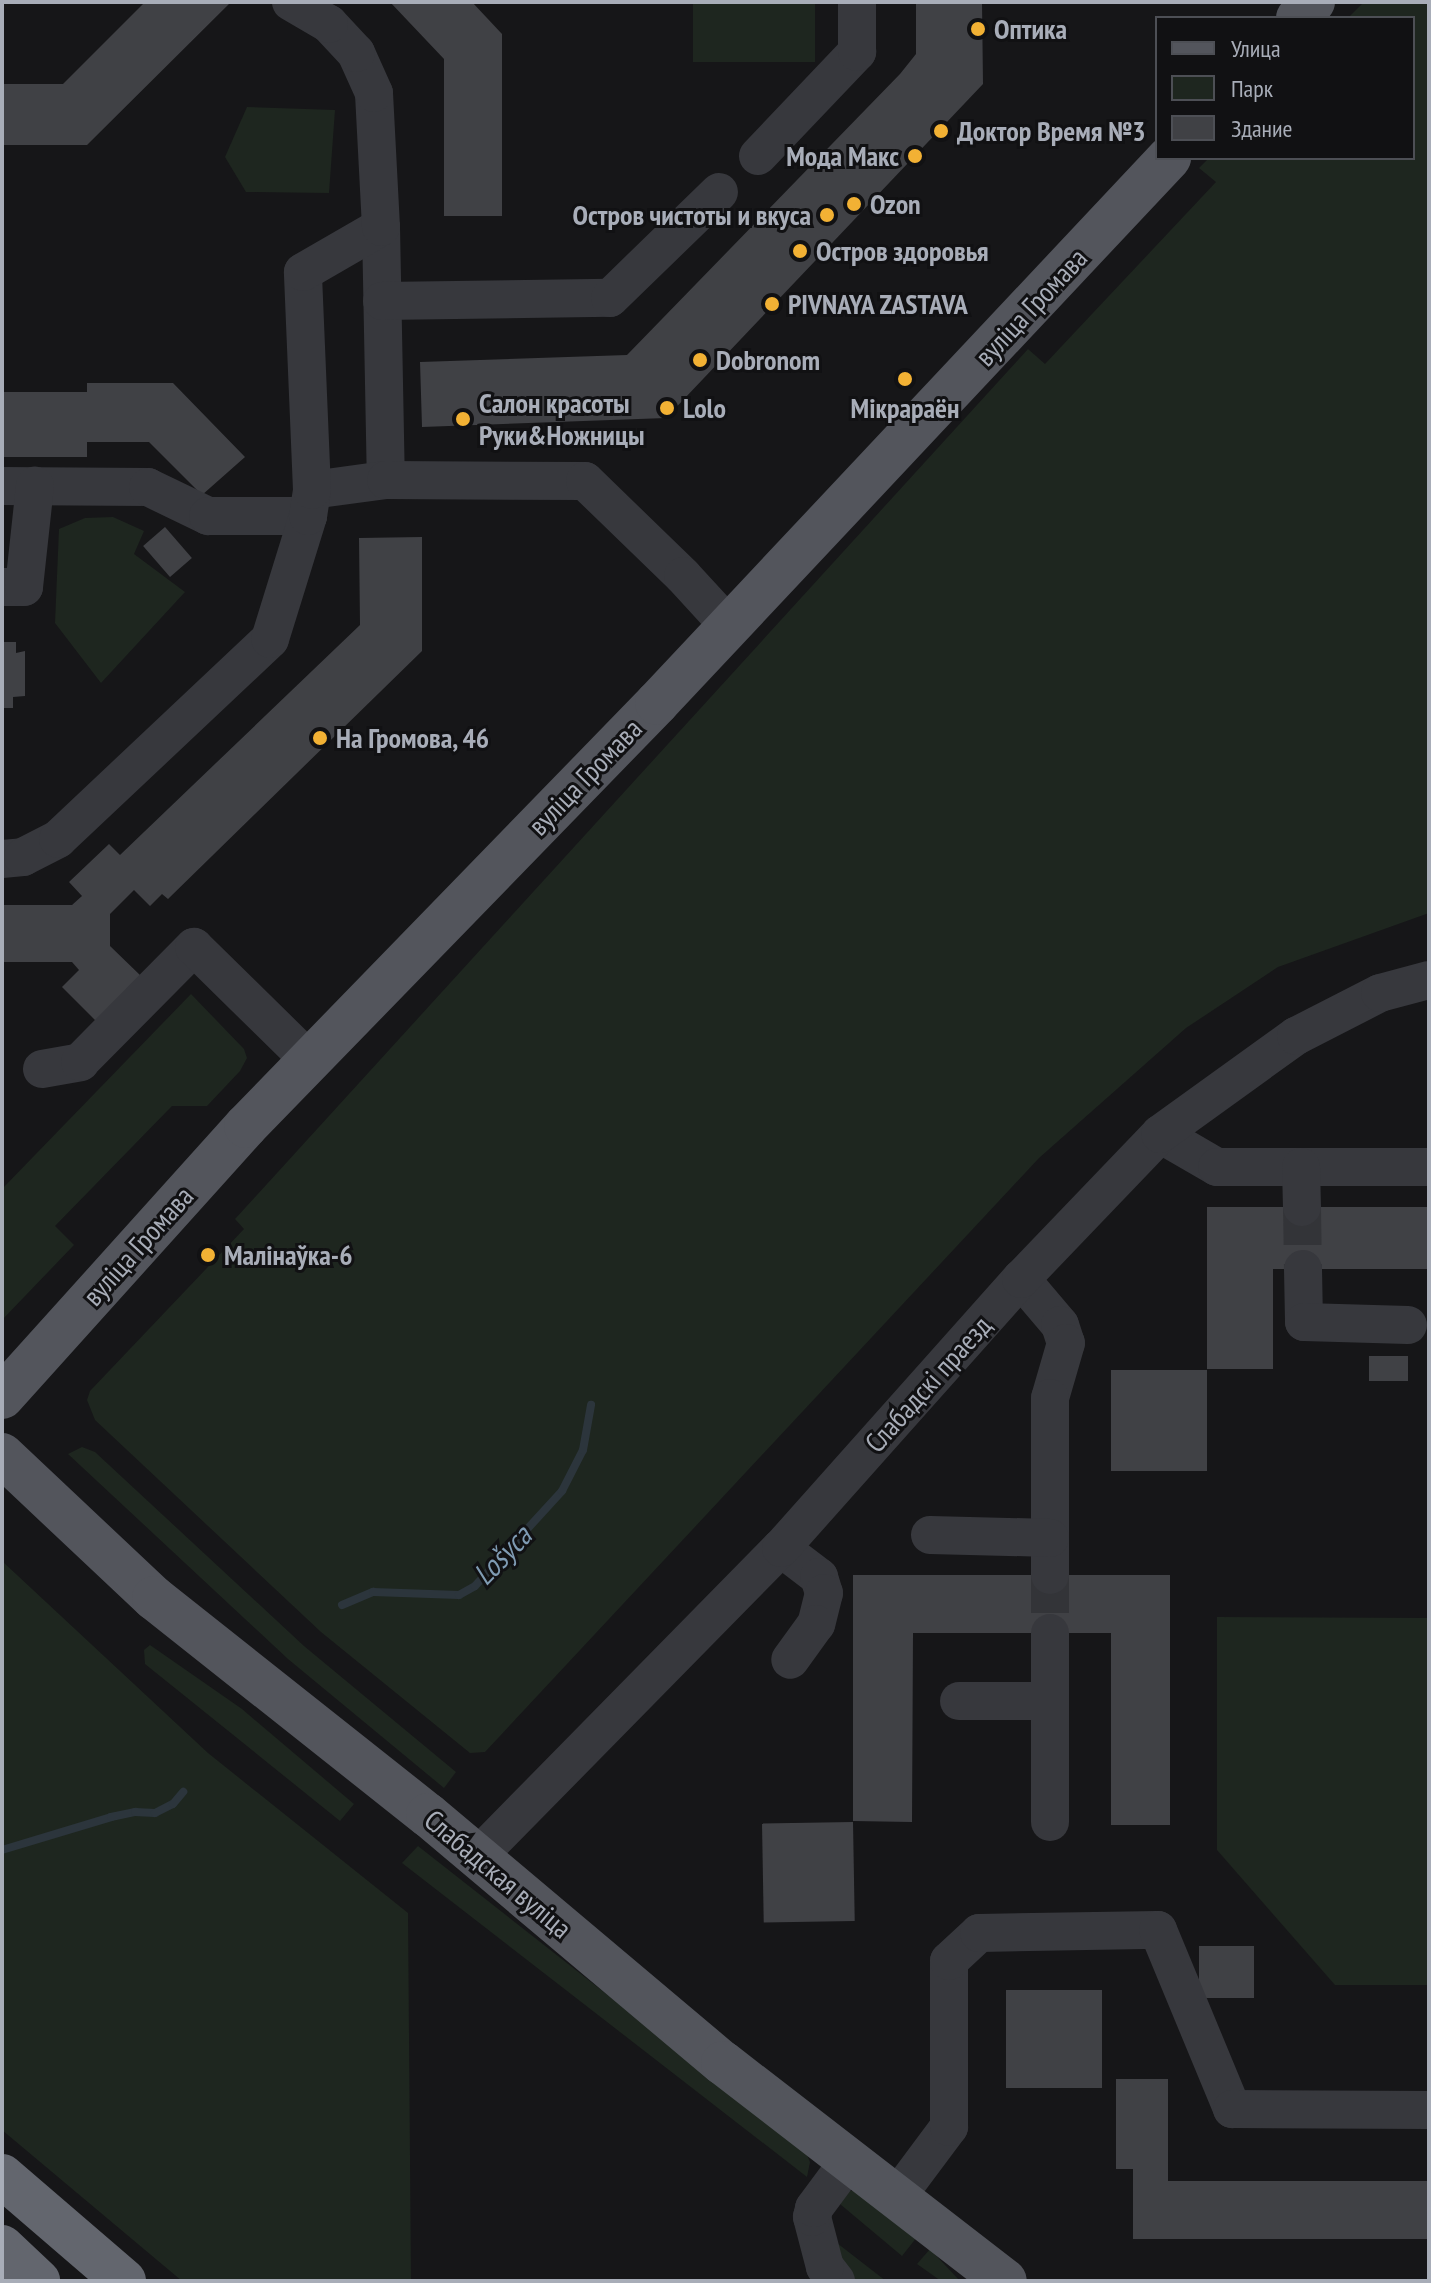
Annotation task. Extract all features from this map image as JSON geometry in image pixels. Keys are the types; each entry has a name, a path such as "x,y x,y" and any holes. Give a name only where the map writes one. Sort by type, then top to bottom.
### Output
{"highway":[{"path":"2,2176 124,2281"},
{"path":"2,2247 38,2281"}],"main road":[{"path":"1297,16 1313,2"},
{"name":"вуліца Громава","path":"2,1397 310,1061 729,626 1167,160"},
{"name":"Слабадская вуліца","path":"2,1455 154,1598 477,1857 848,2162 1005,2281"}],"street":[{"path":"291,2 329,24 356,53 374,93 381,227 386,480"},
{"path":"758,156 857,52 857,2"},
{"path":"1276,2 1293,16"},
{"path":"382,301 610,298 719,192"},
{"path":"2,859 23,857 58,839 270,639 310,503 303,272 381,227"},
{"path":"2,587 24,587 18,486 148,487 208,516 310,503 386,480 585,481 683,576 729,626"},
{"path":"42,1069 80,1062 194,947 310,1061"},
{"name":"Слабадскі праезд","path":"477,1857 781,1548 1021,1279 1160,1134 1296,1036 1380,993 1429,980"},
{"path":"1160,1134 1217,1167 1429,1167"},
{"path":"1301,1167 1302,1207"},
{"path":"1303,1269 1304,1322 1408,1325"},
{"path":"930,1535 1050,1556 1050,1398 1066,1343 1060,1325 1021,1279"},
{"path":"781,1548 819,1577 824,1593 816,1624 790,1660"},
{"path":"1050,1633 1050,1822"},
{"path":"959,1701 1050,1701"},
{"path":"896,2198 949,2127 949,1961 979,1933 1158,1930 1232,2109 1429,2110"},
{"path":"836,2281 825,2267 812,2217 814,2208 848,2162"}],"green space":[{"path":"693,2 815,2 815,62 693,62"},
{"path":"1364,2 1429,2 1429,913 1278,967 1186,1028 1039,1158 485,1752 470,1753 321,1632 95,1420 87,1400 90,1391 244,1229 235,1219 1028,349 1045,364 1216,182 1199,168 1207,160 1415,160 1415,16 1350,16"},
{"path":"247,107 335,110 329,193 246,192 225,157"},
{"path":"113,517 144,531 134,554 185,592 101,683 55,623 59,529 85,518"},
{"path":"191,994 244,1049 247,1058 240,1071 207,1106 172,1106 55,1226 74,1245 2,1320 2,1189"},
{"path":"82,1447 95,1452 304,1646 456,1772 444,1788 288,1659 68,1454"},
{"path":"2,1561 208,1753 408,1913 411,2281 182,2281 2,2130"},
{"path":"1217,1617 1429,1618 1429,1985 1335,1985 1217,1850"},
{"path":"150,1645 242,1709 354,1804 340,1821 145,1664 144,1650"},
{"path":"418,1846 805,2150 810,2162 807,2177 402,1863"},
{"path":"848,2191 855,2191 917,2237 902,2256 834,2199"},
{"path":"828,2236 886,2281 855,2281"},
{"path":"930,2249 960,2281 941,2281 917,2264"}],"building":[{"path":"145,2 231,2 87,145 2,145 2,84 63,84"},
{"path":"390,2 472,2 502,34 502,216 444,216 444,59"},
{"path":"916,2 982,2 983,84 666,418 422,427 420,362 627,355 900,74 916,54"},
{"path":"87,383 173,383 245,457 202,495 149,442 87,442 87,457 2,457 2,392 87,392"},
{"path":"165,527 192,558 170,577 143,546"},
{"path":"422,537 422,651 168,899 162,894 150,906 134,890 110,914 110,946 141,976 97,1022 62,987 79,970 72,962 2,962 2,905 72,905 82,896 69,882 109,844 120,855 360,625 359,538"},
{"path":"2,642 16,642 16,653 25,651 25,696 13,697 13,708 2,708"},
{"path":"1207,1207 1429,1207 1429,1269 1273,1269 1273,1369 1207,1369"},
{"path":"1369,1356 1408,1356 1408,1381 1369,1381"},
{"path":"1111,1370 1207,1370 1207,1471 1111,1471"},
{"path":"853,1575 1170,1575 1170,1825 1111,1825 1111,1633 913,1633 912,1822 853,1821"},
{"path":"853,1822 855,1921 764,1923 762,1824"},
{"path":"1199,1946 1254,1946 1254,1998 1199,1998"},
{"path":"1006,1990 1102,1990 1102,2088 1006,2088"},
{"path":"1116,2079 1168,2079 1168,2181 1429,2181 1429,2239 1133,2239 1133,2169 1116,2169"}],"waterway":[{"name":"Lošyca","path":"342,1605 373,1592 459,1595 475,1586 562,1491 583,1450 591,1405"},
{"name":"Lošyca","path":"2,1850 111,1817 135,1812 155,1813 173,1804 183,1792"}],"tunnel":[{"path":"1302,1207 1303,1269"},
{"path":"1050,1575 1050,1633"}],"place":[{"name":"Оптика","path":"978,29"},
{"name":"Доктор Время №3","path":"941,131"},
{"name":"Мода Макс","path":"915,156"},
{"name":"Ozon","path":"854,204"},
{"name":"Остров чистоты и вкуса","path":"827,215"},
{"name":"Остров здоровья","path":"800,251"},
{"name":"PIVNAYA ZASTAVA","path":"772,304"},
{"name":"Dobronom","path":"700,360"},
{"name":"Мікрараён","path":"905,379"},
{"name":"Lolo","path":"667,408"},
{"name":"Салон красоты Руки&Ножницы","path":"463,419"},
{"name":"На Громова, 46","path":"320,738"},
{"name":"Малінаўка-6","path":"208,1255"}]}
